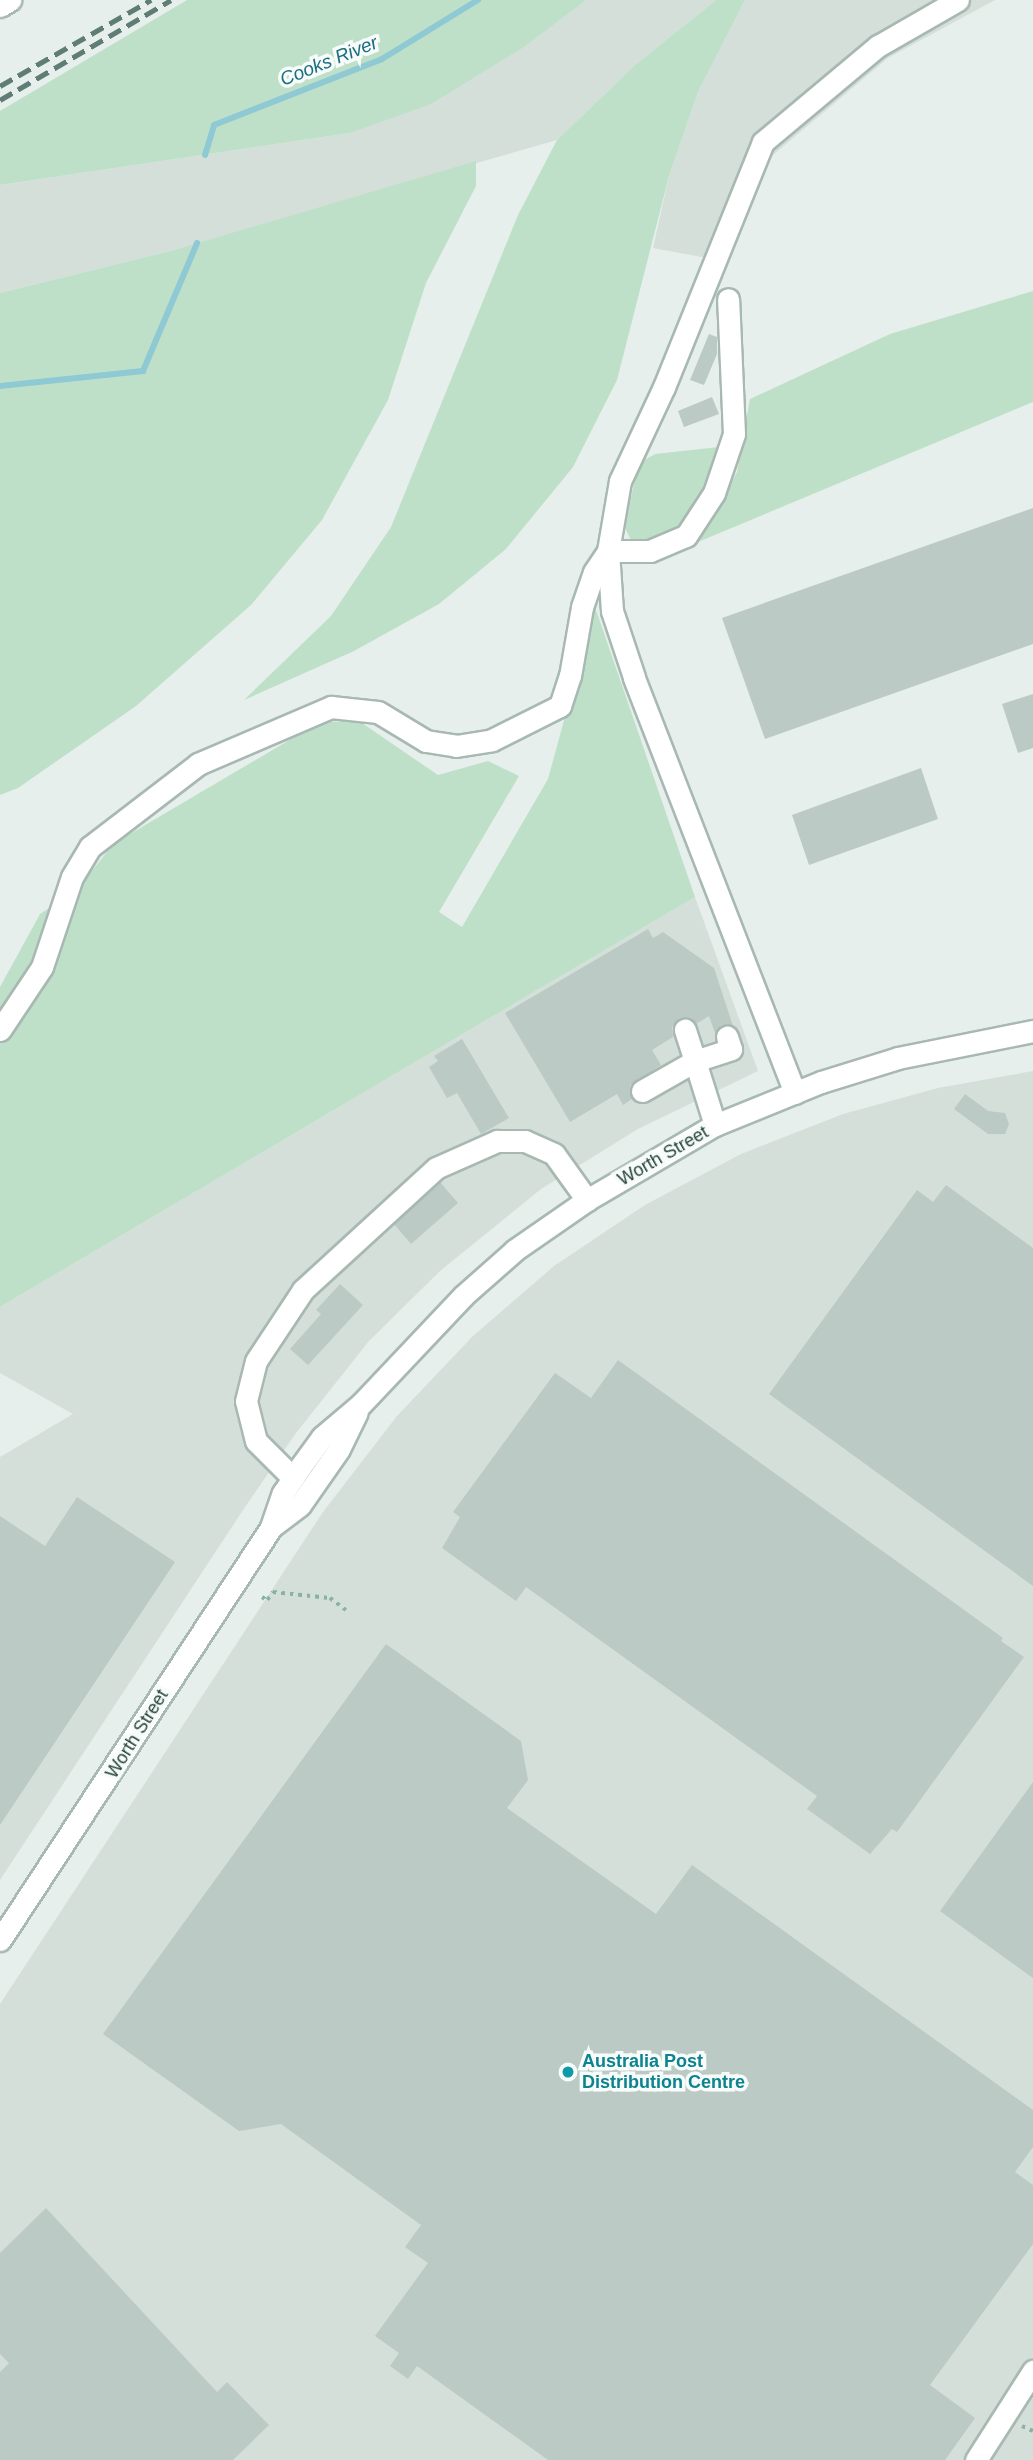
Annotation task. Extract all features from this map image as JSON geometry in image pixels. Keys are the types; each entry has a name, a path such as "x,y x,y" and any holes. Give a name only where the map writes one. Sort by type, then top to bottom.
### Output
{"street":[{"path":"0,6 10,0"},
{"path":"795,1093 634,677 612,611 608,551 620,481 664,387 763,142 878,46 958,0"},
{"path":"608,551 649,551 686,536 714,493 734,434 728,299"},
{"path":"0,1030 42,967 72,877 90,847 198,764 331,707 378,712 426,741 456,746 492,740 550,713 565,694 582,607 593,572 608,551"},
{"path":"685,1030 715,1125"},
{"name":"Worth Street","path":"0,1939 271,1527 282,1493 322,1437 361,1404 463,1296 515,1250 587,1200 715,1125 795,1093 898,1058 1033,1031"},
{"path":"642,1091 695,1061 731,1049 727,1037"},
{"path":"293,1478 256,1441 246,1401 256,1361 303,1290 436,1168 497,1141 525,1141 554,1154 587,1200"},
{"name":"Worth Street","path":"271,1527 300,1505 339,1449 361,1404"},
{"path":"976,2460 1033,2371"}],"path":[{"path":"262,1597 267,1600 273,1592 330,1598 346,1610"}],"shaded area":[{"path":"586,0 716,0 635,65 557,140 174,250 0,293 0,185 350,133"},
{"path":"745,0 995,0 888,58 773,155 707,258 653,248 669,176 698,92"},
{"path":"695,897 758,1071 638,1129 541,1189 440,1271 369,1341 296,1433 243,1510 0,1880 0,1457 73,1414 0,1373 0,1307"},
{"path":"1033,1071 1033,2460 0,2460 0,2004 323,1512 397,1416 472,1337 554,1266 645,1205 741,1154 843,1114 938,1088"}],"green space":[{"path":"187,0 586,0 524,47 431,104 350,133 0,185 0,111"},
{"path":"716,0 745,0 698,92 669,176 617,380 573,467 506,549 439,604 354,651 244,700 331,616 391,527 518,215 557,140 635,65"},
{"path":"476,161 476,186 426,283 388,400 322,520 251,605 136,706 18,788 0,795 0,293 174,250"},
{"path":"1033,291 1033,402 698,542 737,472 750,399 890,334"},
{"path":"719,447 710,485 697,508 676,529 652,542 632,542 624,526 639,463 655,454"},
{"path":"595,607 695,897 0,1307 0,987 40,914 77,890 113,844 320,722 359,721 438,775 488,761 519,776 439,912 462,927 548,779"}],"building":[{"path":"709,334 717,337 717,354 704,385 690,380"},
{"path":"712,397 719,414 684,427 678,411"},
{"path":"1033,508 1033,644 765,739 722,618"},
{"path":"1033,694 1033,748 1018,753 1002,704"},
{"path":"921,768 938,819 809,865 792,815"},
{"path":"648,929 653,938 663,932 714,968 733,1026 722,1025 715,1033 709,1016 696,1024 680,1018 672,1027 673,1037 652,1050 661,1065 630,1085 632,1099 623,1105 617,1094 570,1122 505,1013"},
{"path":"462,1039 509,1118 481,1134 457,1093 447,1098 429,1067 438,1061 434,1056"},
{"path":"965,1094 988,1111 1005,1113 1009,1124 1005,1134 988,1134 954,1109"},
{"path":"440,1182 458,1203 411,1244 394,1224"},
{"path":"946,1185 1033,1248 1033,1586 769,1394 917,1190 933,1202"},
{"path":"340,1284 363,1305 308,1365 290,1349 321,1314 316,1310"},
{"path":"618,1360 1003,1638 1001,1641 1024,1657 897,1832 892,1829 870,1854 807,1809 817,1796 526,1587 516,1601 442,1548 460,1517 453,1512 555,1373 591,1398"},
{"path":"77,1497 175,1562 0,1825 0,1516 45,1546"},
{"name":"Australia Post Distribution Centre","path":"386,1644 521,1741 528,1780 507,1808 656,1914 692,1865 1033,2110 1033,2147 1015,2172 1033,2185 1033,2244 930,2385 975,2418 945,2460 548,2460 417,2366 408,2379 390,2366 399,2353 375,2336 428,2263 405,2247 421,2225 281,2124 239,2131 103,2034"},
{"path":"1033,1782 1033,1978 940,1911"},
{"path":"46,2208 217,2392 227,2382 269,2425 233,2460 0,2460 0,2372 9,2363 0,2354 0,2253"}],"waterway":[{"name":"Cooks River","path":"205,155 214,125 382,59 478,0"},
{"name":"Cooks River","path":"0,386 143,371 197,243"}],"railway":[{"path":"0,86 151,0"},
{"path":"0,100 171,0"}],"place":[{"name":"Australia Post Distribution Centre","path":"568,2072"}]}
